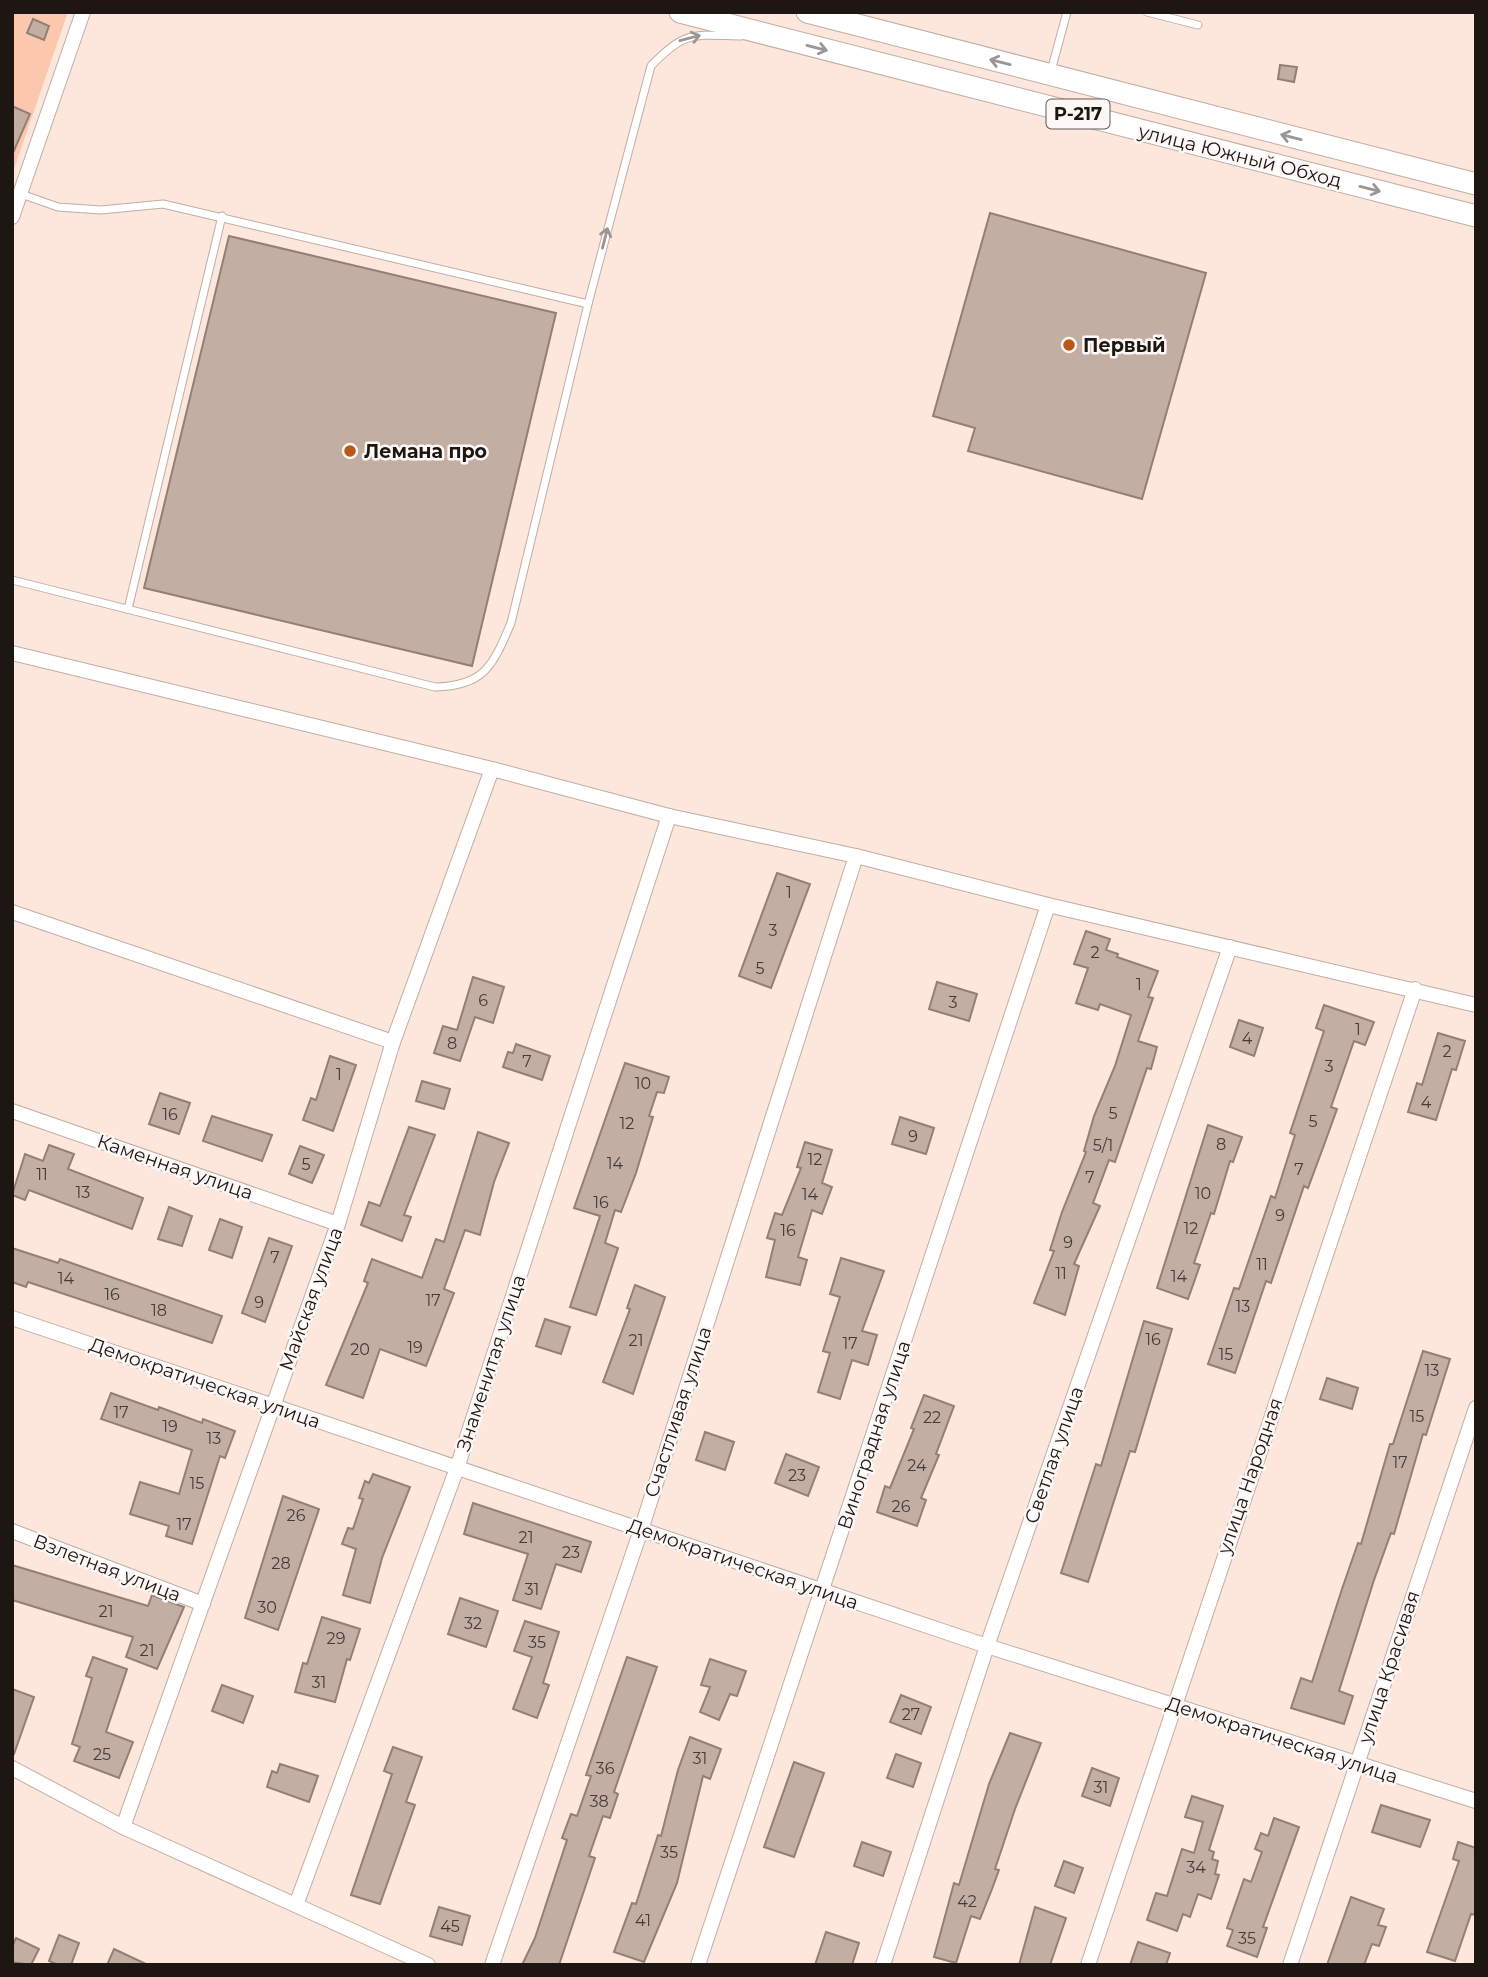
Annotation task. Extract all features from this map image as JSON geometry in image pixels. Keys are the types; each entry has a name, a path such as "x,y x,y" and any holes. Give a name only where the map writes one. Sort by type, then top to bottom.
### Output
{"main road":[{"name":"улица Южный Обход","path":"680,12 1476,216"},
{"name":"улица Южный Обход","path":"807,12 1476,184"}],"street":[{"path":"12,217 83,12"},
{"path":"12,653 492,769 669,816 856,856 1048,905 1476,1005"},
{"name":"Майская улица","path":"123,1827 338,1224 393,1042 492,769"},
{"name":"Знаменитая улица","path":"296,1905 457,1468 669,816"},
{"name":"Счастливая улица","path":"492,1965 640,1530 856,856"},
{"name":"Виноградная улица","path":"698,1965 1048,905"},
{"path":"12,912 393,1042"},
{"name":"Светлая улица","path":"883,1965 987,1646 1230,947"},
{"name":"улица Народная","path":"1088,1965 1172,1705 1415,989"},
{"name":"Каменная улица","path":"12,1111 338,1224"},
{"name":"Демократическая улица","path":"12,1318 987,1646 1476,1801"},
{"name":"улица Красивая","path":"1290,1965 1476,1408"},
{"name":"Взлетная улица","path":"12,1531 203,1604"},
{"path":"12,1768 123,1827 428,1965"}],"lane":[{"path":"1050,75 1067,12"},
{"path":"1147,12 1198,25"},
{"path":"12,580 435,687 461,686 482,676 498,654 511,623 588,304 650,66 671,45 692,35 776,38"},
{"path":"21,194 58,207 102,210 163,204 588,304"},
{"path":"128,610 222,216"}],"shaded area":[{"path":"12,12 68,12 12,175"}],"building":[{"path":"33,19 49,26 44,40 27,33"},
{"path":"1280,65 1297,67 1294,82 1278,79"},
{"path":"12,106 30,114 12,155"},
{"name":"Первый","path":"990,213 1206,273 1142,499 968,451 975,428 933,416"},
{"name":"Лемана про","path":"229,236 556,313 472,666 144,588"},
{"path":"777,873 810,884 771,988 739,976"},
{"path":"1086,931 1110,939 1106,950 1118,954 1117,957 1158,971 1148,997 1153,998 1138,1041 1157,1047 1151,1069 1147,1068 1115,1162 1109,1160 1093,1203 1100,1206 1074,1264 1079,1266 1065,1315 1034,1303 1054,1251 1050,1250 1062,1212 1086,1152 1084,1151 1094,1116 1115,1066 1131,1015 1100,1004 1098,1010 1076,1003 1088,968 1074,964"},
{"path":"473,977 504,987 493,1023 475,1017 460,1061 434,1053 443,1026 457,1030"},
{"path":"937,982 977,994 969,1021 929,1009"},
{"path":"1324,1005 1374,1022 1365,1045 1354,1041 1331,1107 1337,1109 1308,1188 1304,1186 1271,1283 1266,1281 1235,1373 1208,1364 1234,1288 1239,1289 1271,1196 1275,1198 1295,1135 1290,1133 1324,1031 1316,1028"},
{"path":"1239,1020 1263,1028 1254,1056 1230,1047"},
{"path":"1438,1033 1465,1041 1456,1070 1452,1069 1436,1120 1408,1112 1417,1083 1422,1085"},
{"path":"516,1044 550,1056 542,1080 503,1067 508,1052 513,1053"},
{"path":"330,1056 356,1065 333,1131 303,1120 311,1098 316,1100"},
{"path":"625,1063 669,1077 664,1093 657,1092 649,1116 653,1117 621,1212 615,1210 605,1243 618,1248 596,1315 570,1307 600,1216 574,1208"},
{"path":"422,1081 450,1089 444,1109 416,1101"},
{"path":"160,1093 190,1103 179,1134 149,1124"},
{"path":"212,1116 272,1135 262,1161 203,1141"},
{"path":"900,1117 934,1128 926,1154 892,1144"},
{"path":"1208,1125 1242,1137 1233,1162 1230,1161 1214,1214 1211,1213 1194,1263 1200,1265 1188,1299 1157,1288"},
{"path":"409,1127 435,1135 404,1215 411,1217 402,1241 361,1225 369,1202 380,1206"},
{"path":"478,1132 509,1143 494,1182 480,1235 465,1230 444,1289 454,1293 426,1366 380,1349 363,1398 326,1385 368,1283 364,1281 372,1259 422,1278 436,1239 444,1242"},
{"path":"805,1142 832,1150 822,1183 832,1187 822,1214 812,1210 798,1257 807,1260 800,1285 766,1277 775,1240 767,1238 775,1213 782,1215 801,1168 797,1167"},
{"path":"49,1145 74,1154 68,1169 143,1198 132,1229 29,1190 25,1200 12,1195 25,1154 43,1161"},
{"path":"300,1146 324,1155 312,1183 289,1174"},
{"path":"169,1207 192,1216 182,1246 158,1239"},
{"path":"220,1219 242,1227 232,1258 209,1250"},
{"path":"269,1238 292,1246 265,1322 242,1313"},
{"path":"12,1248 58,1263 60,1259 222,1316 212,1343 28,1282 26,1287 12,1282"},
{"path":"841,1258 884,1271 862,1331 877,1335 868,1365 852,1360 840,1399 818,1392 830,1353 823,1351 840,1297 830,1294"},
{"path":"635,1285 665,1297 633,1394 603,1382 630,1309 627,1308"},
{"path":"545,1319 570,1327 561,1354 536,1346"},
{"path":"1144,1321 1172,1329 1135,1452 1130,1451 1088,1582 1061,1573 1096,1464 1101,1466"},
{"path":"1423,1351 1450,1359 1426,1435 1423,1434 1394,1534 1391,1533 1374,1580 1339,1691 1353,1696 1344,1724 1291,1708 1301,1678 1312,1682 1358,1543 1361,1544 1390,1444 1393,1444"},
{"path":"1327,1378 1358,1388 1352,1409 1320,1399"},
{"path":"111,1393 158,1410 159,1407 202,1423 203,1419 235,1431 225,1458 220,1456 192,1544 166,1536 169,1526 130,1514 140,1482 179,1494 192,1450 101,1419"},
{"path":"924,1395 954,1406 936,1454 939,1455 921,1498 926,1500 917,1526 877,1512 885,1486 890,1488 914,1429 911,1428"},
{"path":"705,1432 734,1442 725,1470 696,1460"},
{"path":"786,1454 819,1467 808,1496 775,1483"},
{"path":"373,1474 410,1487 382,1558 370,1603 343,1595 356,1549 342,1544 348,1528 353,1529 363,1499 359,1498 365,1481 369,1483"},
{"path":"283,1496 319,1509 278,1630 245,1618"},
{"path":"473,1503 591,1542 581,1572 556,1564 541,1609 513,1600 528,1554 464,1534"},
{"path":"12,1565 148,1606 152,1595 184,1607 157,1669 126,1657 133,1637 12,1600"},
{"path":"460,1598 498,1611 486,1647 448,1634"},
{"path":"322,1617 360,1629 350,1660 347,1659 335,1702 295,1692 303,1663 307,1664"},
{"path":"525,1621 559,1632 543,1683 549,1685 537,1718 513,1709 532,1657 514,1651"},
{"path":"93,1657 127,1669 106,1732 133,1742 119,1778 74,1761 80,1747 72,1744 92,1678 86,1676"},
{"path":"627,1657 657,1667 614,1792 618,1794 610,1818 603,1816 589,1856 595,1858 559,1965 522,1965 535,1938 567,1840 562,1838 571,1814 577,1816 591,1776 586,1775"},
{"path":"710,1659 746,1671 737,1696 730,1694 719,1720 700,1712 710,1687 701,1685"},
{"path":"222,1685 253,1696 243,1723 212,1711"},
{"path":"12,1689 34,1697 14,1754 12,1754"},
{"path":"901,1695 931,1707 921,1734 890,1722"},
{"path":"1010,1733 1041,1743 995,1869 999,1870 980,1919 971,1916 956,1963 934,1957 954,1883 959,1885 989,1784"},
{"path":"690,1737 721,1749 710,1779 703,1776 677,1883 644,1962 614,1952 632,1903 636,1904 658,1835 661,1836 678,1770"},
{"path":"393,1747 422,1757 406,1802 415,1805 380,1904 351,1895 392,1774 384,1771"},
{"path":"896,1754 921,1763 913,1787 887,1778"},
{"path":"794,1762 824,1773 794,1857 764,1847"},
{"path":"280,1764 318,1776 309,1802 267,1787 272,1771 277,1773"},
{"path":"1092,1768 1119,1778 1110,1806 1082,1796"},
{"path":"1192,1796 1223,1806 1209,1850 1214,1852 1212,1859 1218,1861 1215,1874 1219,1875 1211,1899 1198,1894 1190,1917 1183,1914 1177,1931 1147,1920 1156,1893 1167,1896 1182,1849 1194,1853 1203,1822 1185,1817"},
{"path":"1381,1805 1430,1820 1420,1847 1372,1832"},
{"path":"1274,1818 1299,1827 1263,1927 1267,1928 1257,1957 1227,1946 1233,1930 1227,1928 1244,1879 1251,1882 1262,1852 1255,1849 1261,1833 1268,1836"},
{"path":"862,1842 891,1852 883,1876 854,1866"},
{"path":"1458,1842 1476,1848 1476,1915 1471,1914 1455,1961 1427,1952 1459,1861 1453,1859"},
{"path":"1064,1861 1083,1868 1074,1893 1055,1886"},
{"path":"1351,1897 1384,1909 1378,1925 1386,1927 1379,1946 1372,1944 1364,1965 1327,1965"},
{"path":"439,1907 470,1916 462,1945 430,1936"},
{"path":"1035,1907 1066,1918 1050,1965 1019,1965"},
{"path":"826,1932 859,1943 852,1965 815,1965"},
{"path":"59,1935 79,1943 71,1965 58,1965 49,1961"},
{"path":"16,1938 39,1949 31,1965 12,1962 12,1947"},
{"path":"1138,1942 1170,1953 1166,1965 1130,1965"},
{"path":"114,1949 148,1965 107,1965"}],"place":[{"name":"Первый","path":"1069,345"},
{"name":"Лемана про","path":"350,451"}]}
